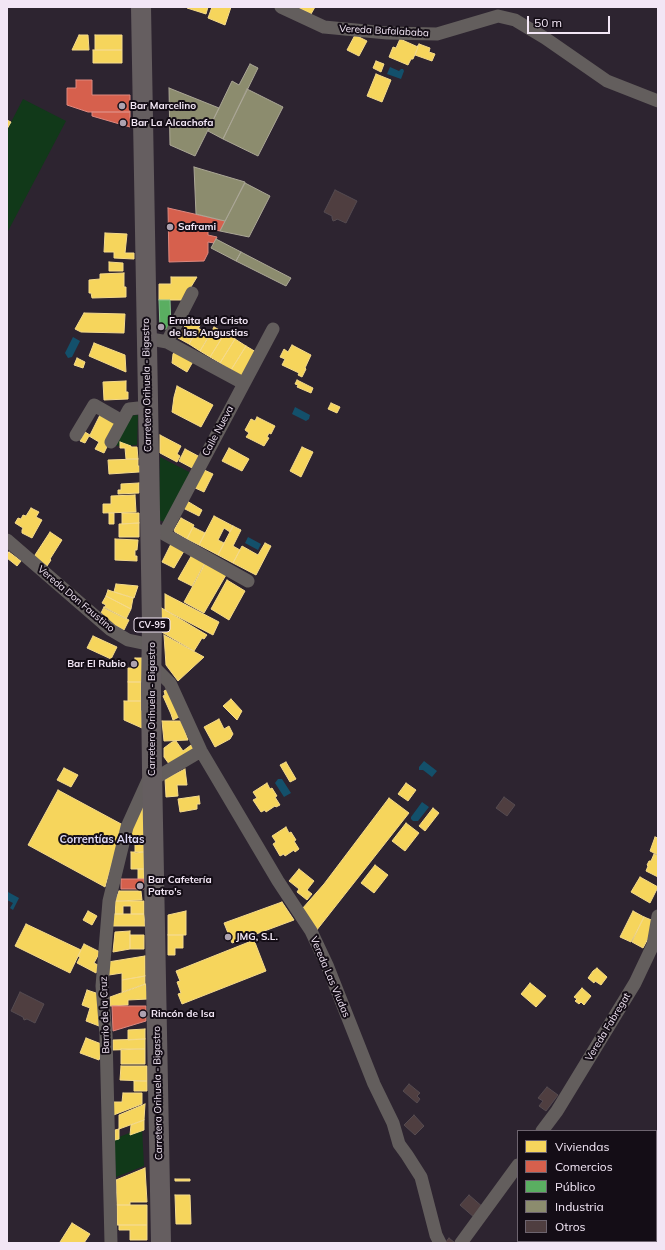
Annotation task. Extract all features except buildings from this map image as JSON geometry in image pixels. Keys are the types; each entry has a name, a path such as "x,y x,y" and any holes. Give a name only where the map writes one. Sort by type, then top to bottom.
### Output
{"main road":[{"name":"Carretera Orihuela - Bigastro","path":"141,7 148,407 157,530 151,655 161,1243"}],"street":[{"name":"Vereda Bufalababa","path":"281,7 324,27 387,33 437,34 498,16 515,20 545,38 607,81 658,101"},
{"path":"167,342 192,293"},
{"name":"Calle Nueva","path":"157,530 244,384 273,329"},
{"path":"146,338 167,342 244,384"},
{"path":"76,435 94,405 122,421"},
{"path":"111,442 129,409 148,407"},
{"path":"157,530 248,581"},
{"name":"Vereda Don Faustino","path":"7,540 111,630 151,655"},
{"name":"Vereda Las Viudas","path":"151,655 170,683 201,750 278,881 311,931 328,965 374,1084 393,1123 399,1144 408,1155 421,1177 436,1235 440,1243"},
{"path":"152,775 201,750"},
{"name":"Barrio de la Cruz","path":"111,1243 106,1035 102,986 109,901 127,827 152,775"},
{"name":"Vereda Fabregat","path":"543,1130 557,1111 635,983 652,960 658,916"},
{"path":"461,1243 517,1166"}],"green space":[{"path":"23,99 66,121 7,233 7,130"},
{"path":"138,415 137,445 113,446 128,416"},
{"path":"160,457 191,473 167,523 159,520"},
{"path":"142,1128 144,1166 116,1177 114,1139"}],"water":[{"path":"390,67 399,71 403,69 404,71 401,79 387,74"},
{"path":"73,337 80,341 72,357 68,358 65,353"},
{"path":"295,407 310,415 309,419 306,421 292,414"},
{"path":"248,537 261,544 258,550 245,543"},
{"path":"424,761 437,771 432,777 423,770 419,770 419,767"},
{"path":"278,779 282,779 291,793 284,797 275,783"},
{"path":"422,802 429,807 418,821 413,821 411,817"},
{"path":"8,892 19,898 13,910 10,908 13,903 7,900"}],"place":[{"name":"Bar Marcelino","path":"122,106"},
{"name":"Bar La Alcachofa","path":"123,123"},
{"name":"Saframi","path":"170,227"},
{"name":"Ermita del Cristo de las Angustias","path":"161,327"},
{"name":"Bar El Rubio","path":"134,664"},
{"name":"Bar Cafetería Patro's","path":"140,886"},
{"name":"JMG, S.L.","path":"228,937"},
{"name":"Rincón de Isa","path":"143,1014"}],"district":[{"name":"Correntías Altas","path":"102,840"}]}
